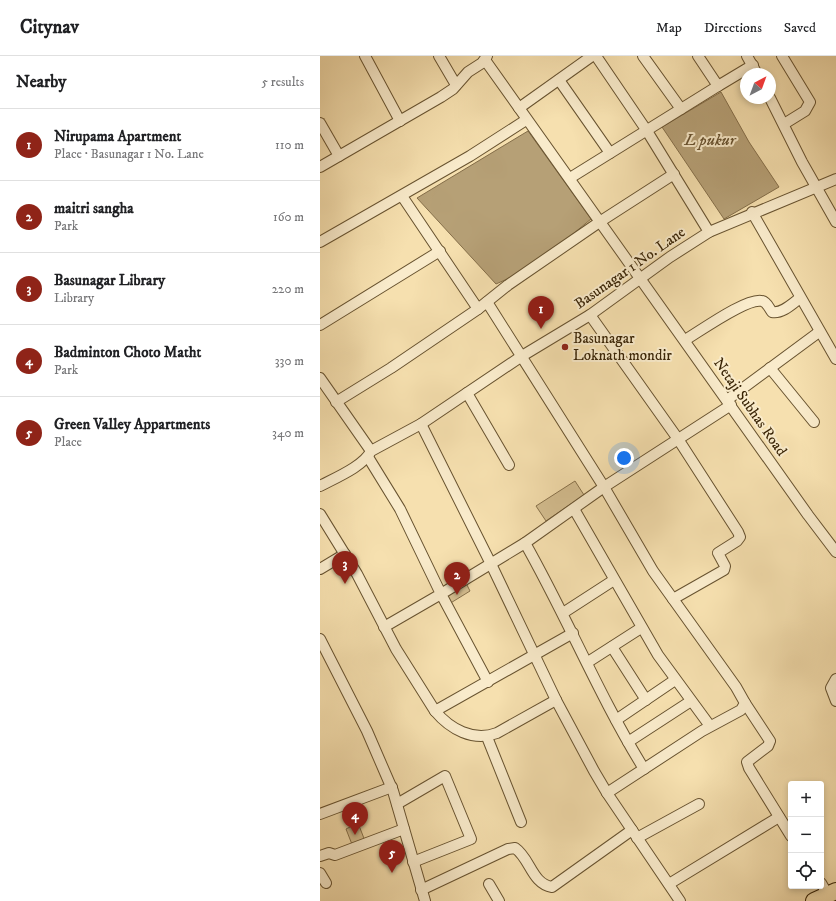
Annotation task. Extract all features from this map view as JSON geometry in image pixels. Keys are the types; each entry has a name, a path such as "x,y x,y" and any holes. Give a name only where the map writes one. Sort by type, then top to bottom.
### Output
{"street":[{"path":"365,56 400,121"},
{"path":"439,56 456,85"},
{"path":"519,108 592,56"},
{"path":"596,56 674,174 709,232"},
{"path":"643,56 681,109"},
{"path":"698,56 718,86"},
{"path":"782,56 810,102 804,112 784,124"},
{"path":"320,168 441,97 456,85 468,72 478,67 486,58"},
{"name":"Netaji Subhas Road","path":"486,58 526,120 601,221 808,515 836,552"},
{"path":"570,178 647,132 753,63"},
{"path":"559,80 610,153"},
{"path":"773,104 816,187 836,222"},
{"path":"320,242 470,156 526,120"},
{"path":"320,123 339,156"},
{"path":"336,402 391,368 478,309 601,221 674,174"},
{"name":"Basunagar 1 No. Lane","path":"320,486 369,454 421,424 522,356 590,315 709,232 752,212 831,182"},
{"path":"402,196 478,309"},
{"path":"752,212 819,332 836,359"},
{"path":"320,325 440,252"},
{"path":"685,340 728,313 750,303 761,301 765,302 772,312 775,313 780,312 800,298"},
{"path":"487,302 604,487 652,571 736,687 745,704 770,741 768,746 747,762 788,831"},
{"path":"590,315 678,439 736,526 740,537 737,541 718,553 725,566 724,570 672,599"},
{"path":"384,627 525,543 604,487 678,439 729,402 770,368 819,332"},
{"path":"770,368 814,422"},
{"path":"320,378 369,454 400,509 441,594 488,682"},
{"path":"467,393 509,465"},
{"path":"421,424 491,564 556,700 607,793 680,901"},
{"path":"574,509 641,628 675,680 710,726"},
{"path":"320,514 345,554 384,627 435,711 444,722 465,734 487,737 497,733 556,700"},
{"path":"525,543 588,662 616,720 644,769"},
{"path":"320,569 345,554"},
{"path":"563,614 614,580"},
{"path":"588,662 641,628"},
{"path":"435,711 573,633"},
{"path":"320,639 367,731 392,788 425,901"},
{"path":"612,647 646,700"},
{"path":"836,679 831,688 836,701"},
{"path":"616,720 675,680"},
{"path":"628,742 691,701"},
{"path":"607,793 710,726 741,710 745,704"},
{"path":"487,737 521,822"},
{"path":"397,804 445,776 471,839 413,862"},
{"path":"320,814 392,788"},
{"path":"421,890 508,849 515,848 521,851 540,882 545,886 552,886 635,834 698,804"},
{"path":"669,884 779,817"},
{"path":"320,856 329,853 335,856 404,829"},
{"path":"320,873 326,883"},
{"path":"489,884 499,901"}],"shaded area":[{"path":"575,481 584,495 546,521 536,506"},
{"path":"466,583 470,591 449,604 445,597"},
{"path":"358,823 365,841 353,847 346,829"}],"water":[{"name":"L pukur","path":"721,92 749,142 779,187 724,219 662,127"},
{"path":"528,131 591,219 532,268 496,284 417,198"}],"place":[{"name":"Nirupama Apartment","path":"541,329"},
{"name":"Basunagar Loknath mondir","path":"565,347"},
{"name":"Basunagar Library","path":"345,584"},
{"name":"maitri sangha","path":"457,595"},
{"name":"Badminton Choto Matht","path":"355,835"},
{"name":"Green Valley Appartments","path":"392,873"}]}
